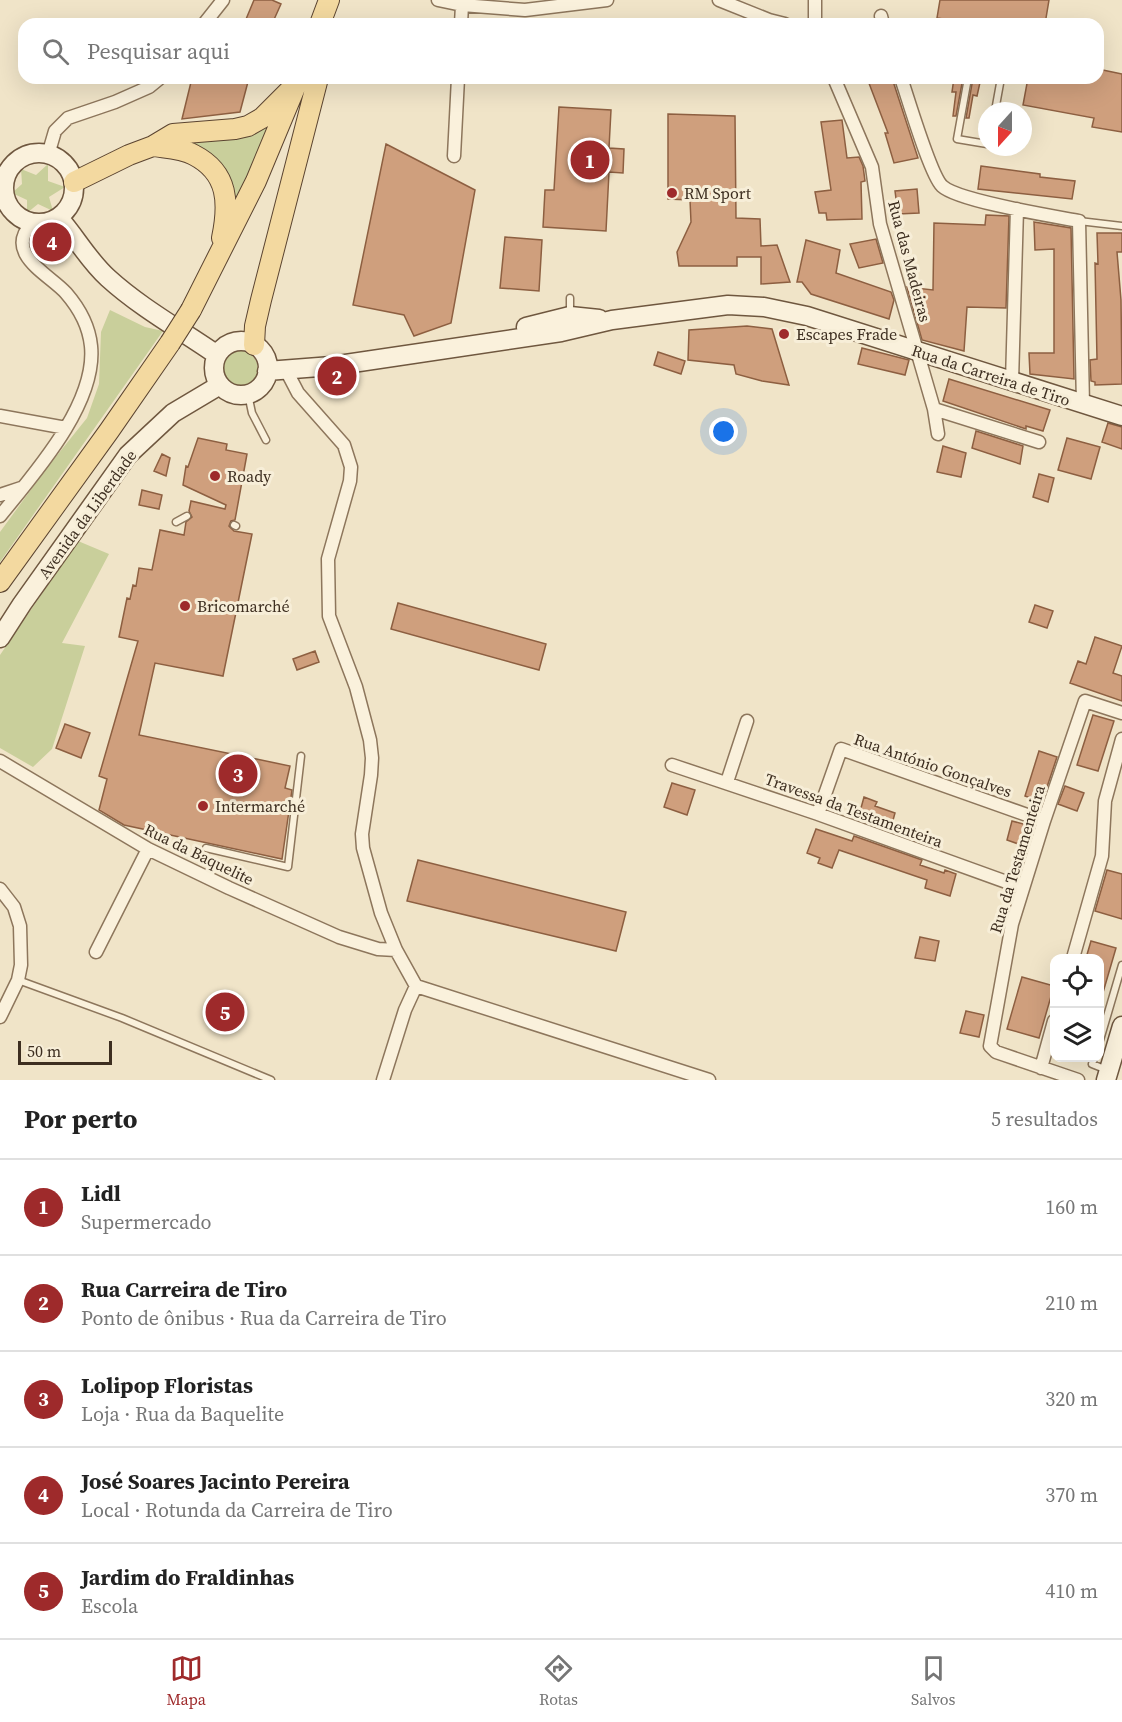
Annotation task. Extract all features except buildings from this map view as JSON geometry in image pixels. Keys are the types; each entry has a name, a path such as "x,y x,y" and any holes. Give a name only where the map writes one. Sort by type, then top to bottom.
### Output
{"main road":[{"path":"323,18 331,0"},
{"path":"331,0 332,18"},
{"path":"74,182 153,146 172,134 248,126 262,118 294,84"},
{"path":"0,582 110,431 191,310 256,181 296,84"},
{"path":"254,345 255,326 261,300 316,84"},
{"path":"153,146 194,155 208,165 218,177 225,193 227,210 217,261"},
{"path":"40,153 48,155 65,164 74,182 73,198 59,218 46,223 32,223 16,215 6,201 4,183 6,161 40,153"},
{"path":"59,218 90,260 108,278 143,306 217,355"},
{"name":"Rua da Carreira de Tiro","path":"267,371 332,366 561,332 612,321 728,305 764,307 807,316 1122,416"},
{"path":"561,332 569,323 570,307"},
{"name":"Rua da Carreira de Tiro","path":"500,340 523,327 570,307 612,321"},
{"path":"234,342 254,345 266,359 267,371 259,388 248,394 232,393 220,385 214,373 217,355 234,342"},
{"name":"Avenida da Liberdade","path":"0,638 128,454 172,413 220,385"},
{"path":"1108,1075 1122,1026"}],"street":[{"path":"209,18 223,0"},
{"path":"438,0 525,10 607,0"},
{"path":"719,0 764,18"},
{"path":"815,0 815,18"},
{"path":"461,18 462,4"},
{"path":"48,155 56,131 68,118 115,102 153,84"},
{"path":"454,156 458,84"},
{"name":"Rua das Madeiras","path":"837,84 872,168 880,224 934,409 938,434"},
{"path":"904,84 928,156 941,185 971,198 1079,221 1083,404"},
{"path":"1012,381 1017,209"},
{"path":"0,516 75,414 90,368 91,347 80,311 65,291 38,270 25,254 26,230 32,223"},
{"path":"286,370 298,393 344,445 351,467 350,482 328,559 328,605 333,627 356,687 368,732 372,758 362,834 363,848 381,913 396,950 416,986 709,1080"},
{"path":"934,409 1039,442"},
{"path":"0,416 66,428"},
{"path":"0,495 22,488"},
{"name":"Rua da Testamenteira","path":"1078,1080 996,1052 990,1046 1012,924 1085,701 1122,713"},
{"path":"727,782 747,721"},
{"path":"1074,954 1102,856 1105,801 1121,748"},
{"name":"Rua António Gonçalves","path":"818,814 840,750 1044,821"},
{"name":"Rua da Baquelite","path":"0,761 148,849 339,938 378,949 396,950"},
{"name":"Travessa da Testamenteira","path":"672,765 727,782 1023,888"},
{"path":"96,952 148,849"},
{"path":"0,889 14,907 20,926 21,965 18,980 0,1017"},
{"path":"383,1080 405,1011 416,986"},
{"path":"1041,1068 1050,1035"}],"lane":[{"path":"967,84 957,139 978,142"},
{"path":"997,102 1000,84"},
{"path":"1079,221 1122,226"},
{"path":"248,394 252,413 266,440"},
{"path":"176,522 188,516"},
{"path":"206,848 288,867 301,756"},
{"path":"1104,1026 1122,965"},
{"path":"18,980 122,1018 271,1080"},
{"path":"1093,1062 1092,1064 1108,1075"}],"green space":[{"path":"269,124 236,202 179,140"},
{"path":"48,164 48,181 65,187 49,197 53,211 38,204 27,213 27,200 12,193 22,184 21,169 36,175"},
{"path":"110,310 145,327 163,331 0,562 0,532 87,418 99,384 101,332"},
{"path":"238,349 253,357 258,370 252,382 236,388 226,379 224,367 227,356"},
{"path":"78,541 109,554 62,643 85,646 52,749 33,767 0,748 0,655"}],"place":[{"name":"Lidl","path":"590,160"},
{"name":"RM Sport","path":"672,193"},
{"name":"José Soares Jacinto Pereira","path":"52,242"},
{"name":"Escapes Frade","path":"784,334"},
{"name":"Rua Carreira de Tiro","path":"337,376"},
{"name":"Roady","path":"215,476"},
{"name":"Bricomarché","path":"185,606"},
{"name":"Lolipop Floristas","path":"238,774"},
{"name":"Intermarché","path":"203,806"},
{"name":"Jardim do Fraldinhas","path":"225,1012"}]}
